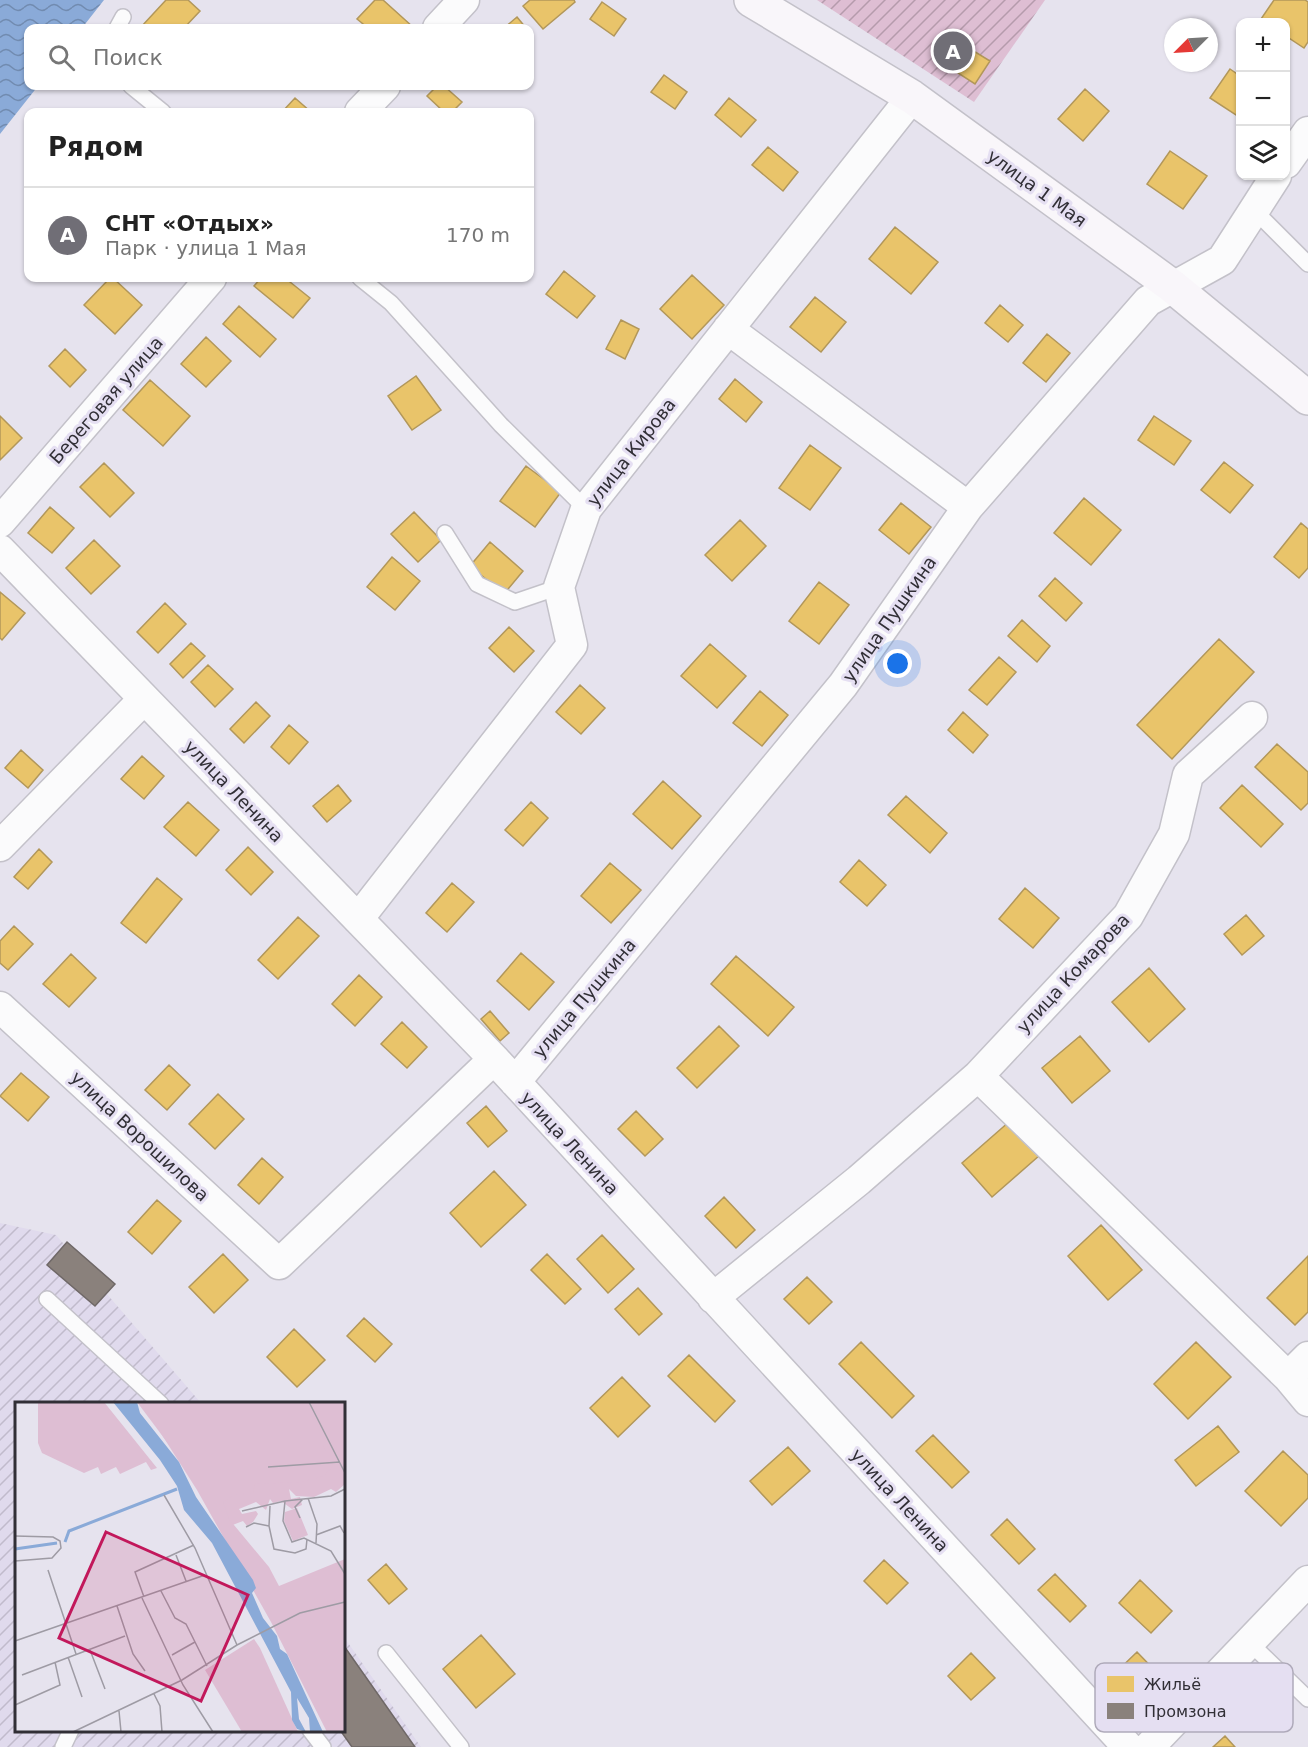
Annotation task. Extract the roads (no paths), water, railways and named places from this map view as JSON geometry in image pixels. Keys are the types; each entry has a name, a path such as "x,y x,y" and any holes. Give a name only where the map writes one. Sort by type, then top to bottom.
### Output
{"main road":[{"name":"улица 1 Мая","path":"751,0 912,97 1173,286 1308,398"}],"street":[{"path":"442,24 464,0"},
{"path":"364,108 381,90"},
{"name":"улица Кирова","path":"559,587 586,509 912,97"},
{"path":"1290,157 1308,132"},
{"name":"улица Пушкина","path":"515,1082 843,685 968,507 1148,301 1222,260 1273,180"},
{"name":"Береговая улица","path":"0,522 208,282"},
{"path":"728,329 968,507"},
{"name":"улица Ленина","path":"0,550 494,1059 1095,1711"},
{"path":"358,919 572,645 559,587"},
{"path":"0,846 144,699"},
{"name":"улица Комарова","path":"713,1298 859,1180 978,1076 1128,916 1174,834 1188,775 1252,717"},
{"name":"улица Ворошилова","path":"0,1007 279,1264 494,1059"},
{"path":"978,1076 1298,1367 1308,1401"},
{"path":"1229,1663 1308,1581"},
{"name":"улица Ленина","path":"1114,1732 1128,1747"},
{"path":"1149,1747 1163,1732"}],"lane":[{"path":"136,90 158,108"},
{"path":"1254,210 1308,264"},
{"path":"365,282 391,303 501,425 586,509"},
{"path":"445,533 477,584 515,602 559,587"},
{"path":"47,1299 159,1402"},
{"path":"1249,1642 1271,1663"},
{"path":"386,1653 461,1747"},
{"path":"1293,1685 1308,1699"},
{"path":"63,1747 70,1732"},
{"path":"311,1732 323,1747"}],"water":[{"path":"0,0 104,0 85,24 24,24 24,90 35,90 0,134"}],"place":[{"name":"СНТ «Отдых»","path":"953,51"}]}
